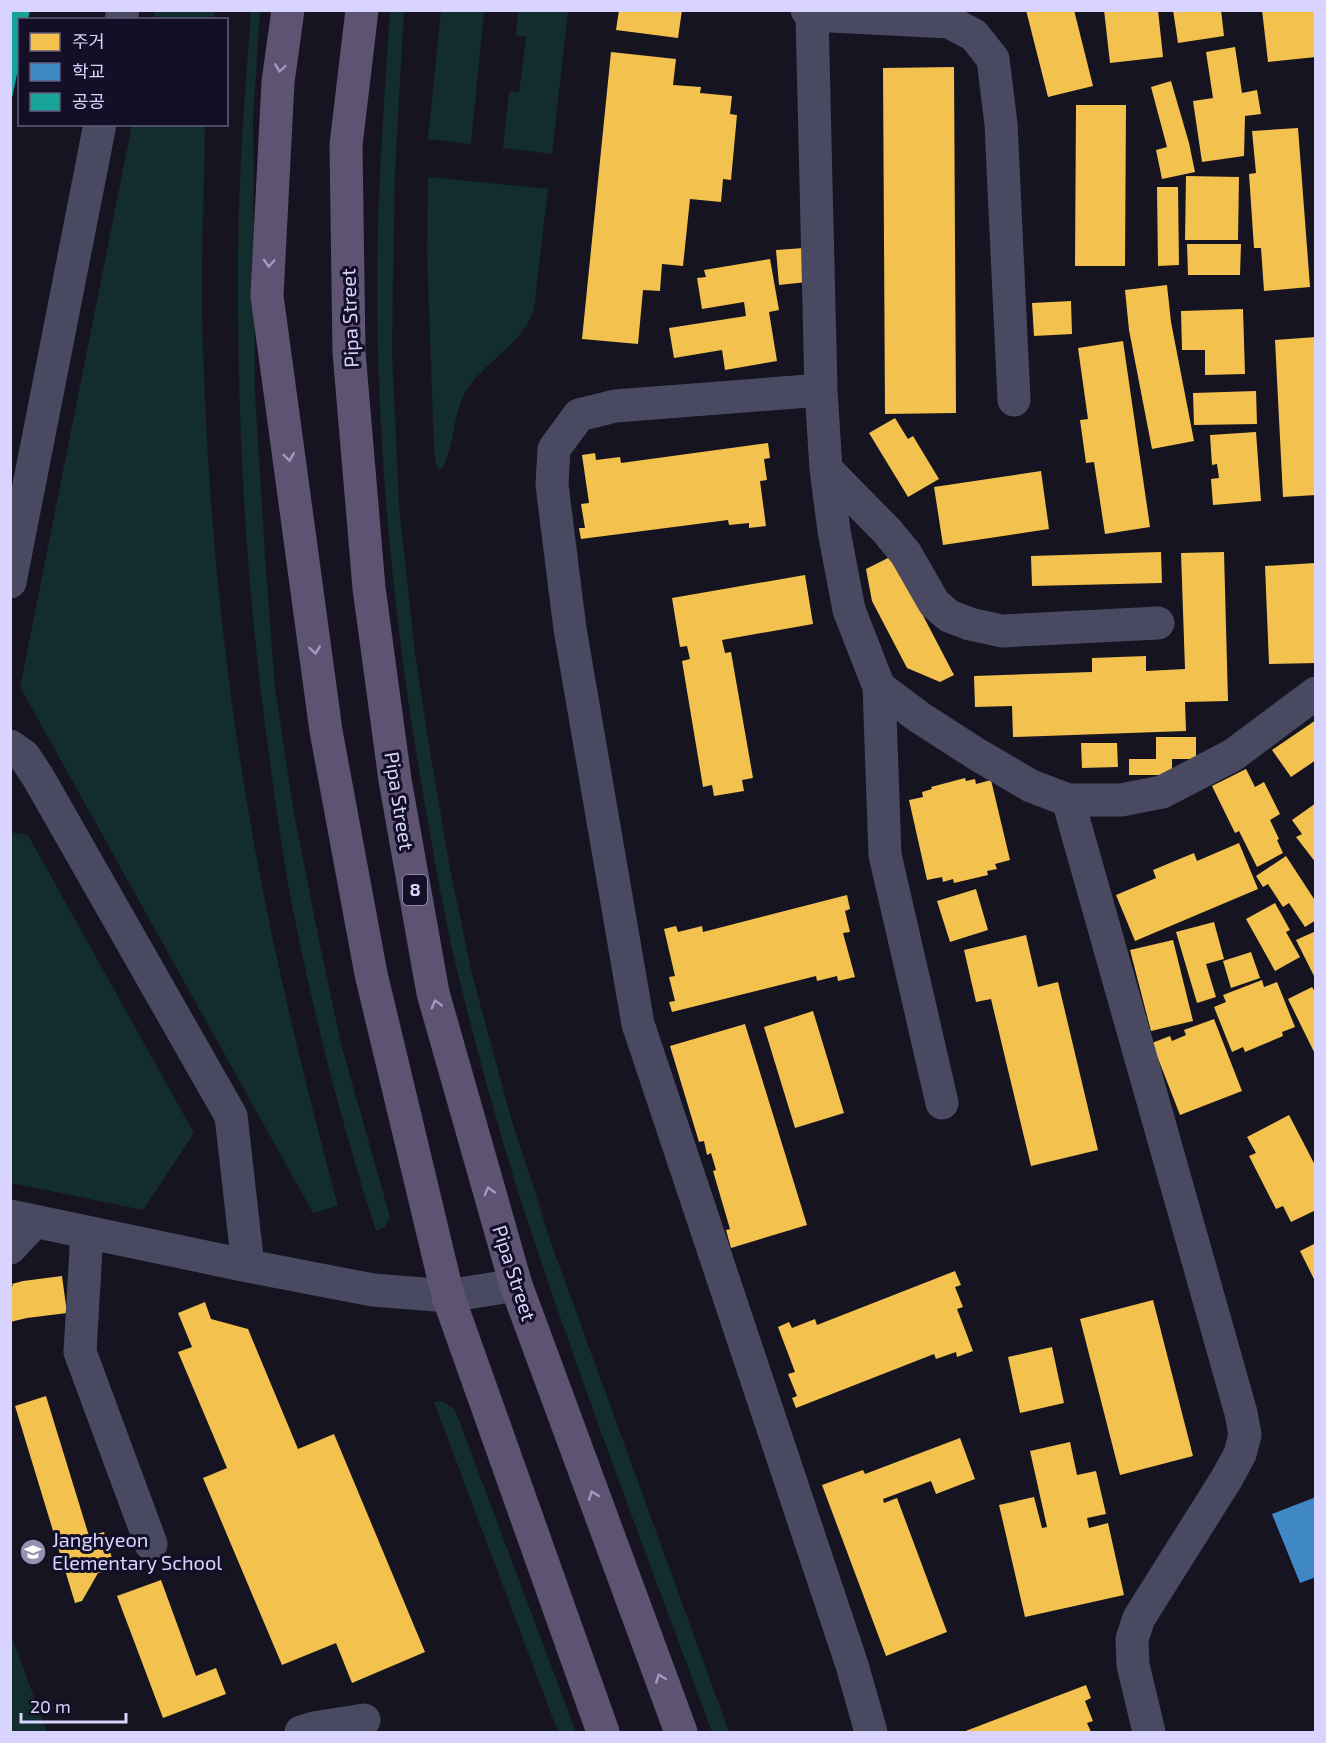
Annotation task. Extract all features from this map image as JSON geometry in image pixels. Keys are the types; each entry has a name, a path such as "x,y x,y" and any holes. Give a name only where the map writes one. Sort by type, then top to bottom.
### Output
{"main road":[{"path":"288,10 278,82 267,296 326,731 371,974 448,1296 603,1732"},
{"name":"Pipa Street","path":"362,10 346,145 349,352 369,588 395,780 433,993 516,1285 681,1732"}],"street":[{"path":"942,1103 885,855 879,687 849,610 834,531 826,469 821,390 809,13 949,22 974,35 993,58 1001,124 1014,400"},
{"path":"10,582 100,126"},
{"path":"821,390 615,406 579,416 554,449 552,485 570,629 638,1023 844,1643 871,1732"},
{"path":"826,469 906,554 934,603 950,616 970,624 1002,631 1158,623"},
{"path":"879,687 919,717 978,755 1031,786 1068,800 1121,800 1162,792 1233,755 1316,693"},
{"path":"10,746 24,756 38,777 231,1116 248,1266"},
{"path":"1068,800 1235,1390 1245,1435 1240,1454 1231,1470 1139,1618 1132,1640 1134,1665 1149,1732"},
{"path":"10,1248 23,1219 373,1290 448,1296 516,1285"},
{"path":"87,1232 80,1352 151,1544"},
{"path":"301,1732 364,1720"}],"green space":[{"path":"155,10 215,11 214,18 153,18"},
{"path":"251,11 260,11 253,118 255,394 275,687 292,802 341,1044 390,1217 385,1227 376,1231 332,1080 296,925 277,814 260,687 244,507 238,325 239,201"},
{"path":"390,11 404,11 395,171 392,352 399,506 415,653 450,869 471,970 510,1115 554,1251 729,1732 712,1732 562,1323 518,1192 497,1120 458,974 444,908 413,734 404,669 389,539 380,408 377,277 380,177"},
{"path":"441,11 484,11 471,144 428,139"},
{"path":"518,11 568,11 552,154 503,148 509,92 519,92 526,37 516,36"},
{"path":"132,126 205,126 202,322 205,409 218,586 232,703 240,762 268,917 289,1014 338,1206 313,1213 20,687"},
{"path":"428,177 548,189 534,309 529,321 514,341 485,368 468,388 459,407 447,457 443,467 439,469 434,449 427,253"},
{"path":"10,832 28,835 194,1133 143,1210 11,1183"},
{"path":"442,1401 454,1409 457,1415 576,1732 558,1732 434,1402"},
{"path":"11,1635 47,1732 11,1732"}],"building: 주거":[{"path":"619,10 682,10 678,38 616,30"},
{"path":"1026,10 1074,10 1093,86 1048,97"},
{"path":"1104,10 1158,10 1163,57 1110,63"},
{"path":"1173,10 1221,10 1224,36 1178,43"},
{"path":"1262,10 1316,10 1316,57 1268,62"},
{"path":"1235,47 1242,93 1257,90 1261,114 1245,116 1244,156 1202,162 1193,101 1213,98 1206,52"},
{"path":"611,52 676,59 673,85 701,87 700,93 732,96 730,114 737,115 731,180 723,179 721,202 690,199 683,266 662,264 660,291 643,290 638,344 582,339"},
{"path":"954,67 956,413 885,414 883,68"},
{"path":"1171,81 1195,172 1162,179 1156,150 1167,147 1151,87"},
{"path":"1076,105 1126,105 1125,266 1075,266"},
{"path":"1298,128 1310,287 1264,291 1261,248 1254,248 1249,174 1256,173 1252,131"},
{"path":"1186,176 1239,177 1238,240 1185,240"},
{"path":"1157,187 1178,187 1179,265 1158,266"},
{"path":"1187,244 1241,244 1240,275 1188,275"},
{"path":"804,248 807,282 779,285 776,250"},
{"path":"770,259 779,310 769,312 777,361 725,370 722,350 674,358 669,328 746,316 744,302 702,309 697,278 706,277 704,270"},
{"path":"1167,285 1171,322 1194,441 1152,449 1129,330 1125,290"},
{"path":"1071,301 1072,334 1034,336 1032,303"},
{"path":"1243,309 1245,374 1205,375 1205,350 1182,350 1181,311"},
{"path":"1316,337 1316,495 1283,497 1275,340"},
{"path":"1123,341 1150,527 1105,534 1094,462 1086,463 1080,420 1088,419 1078,348"},
{"path":"1256,391 1257,424 1194,425 1193,393"},
{"path":"895,418 908,439 913,436 939,479 908,497 869,433"},
{"path":"1256,432 1261,501 1213,505 1211,479 1219,478 1217,464 1212,465 1210,435"},
{"path":"768,443 770,458 764,459 767,480 760,481 766,526 749,528 749,523 729,525 728,520 581,539 579,528 585,528 581,504 589,503 582,455 595,453 596,460 620,457 621,463"},
{"path":"1041,471 1049,529 943,545 934,487"},
{"path":"1161,552 1162,583 1032,586 1031,556"},
{"path":"1224,552 1228,701 1185,702 1186,731 1013,737 1012,706 975,707 974,676 1092,672 1092,658 1146,656 1146,671 1185,669 1181,553"},
{"path":"892,556 954,675 940,682 907,668 872,601 866,569"},
{"path":"1316,563 1316,663 1269,664 1265,566"},
{"path":"805,575 813,624 722,640 725,653 731,652 753,778 742,780 744,791 714,796 712,785 703,787 682,661 690,659 687,646 680,647 672,598"},
{"path":"1316,720 1316,760 1291,777 1272,750"},
{"path":"1156,737 1196,737 1196,759 1172,759 1172,775 1129,775 1129,759 1156,759"},
{"path":"1081,743 1117,743 1118,767 1082,768"},
{"path":"1246,769 1255,787 1264,782 1280,814 1270,820 1283,853 1257,867 1239,831 1235,833 1212,786"},
{"path":"965,778 966,781 975,779 976,784 991,780 1010,860 995,864 997,869 987,871 988,875 954,883 953,879 943,882 942,877 927,880 909,800 923,797 922,792 932,789 931,787"},
{"path":"1316,803 1316,863 1296,837 1302,834 1292,820"},
{"path":"1239,843 1258,889 1135,941 1116,895 1156,878 1153,870 1194,853 1197,861"},
{"path":"1286,856 1316,902 1316,920 1305,927 1289,903 1283,907 1268,884 1263,887 1256,876"},
{"path":"976,889 988,930 950,942 937,901"},
{"path":"847,895 850,909 845,911 850,932 843,933 855,977 838,981 837,976 817,981 816,976 672,1012 669,1002 675,1001 669,977 675,976 664,929 676,926 678,932 702,926 703,932"},
{"path":"1275,903 1290,930 1286,932 1300,957 1275,971 1246,919"},
{"path":"1214,922 1224,959 1206,964 1216,997 1197,1003 1176,932"},
{"path":"1316,931 1316,980 1296,940"},
{"path":"1026,935 1038,987 1058,982 1098,1150 1031,1166 991,999 976,1002 964,950"},
{"path":"1173,940 1193,1021 1151,1031 1130,950"},
{"path":"1251,952 1260,978 1231,988 1223,961"},
{"path":"1262,980 1264,987 1277,982 1295,1027 1282,1032 1283,1036 1245,1052 1243,1047 1232,1052 1214,1007 1226,1002 1223,995"},
{"path":"1312,987 1316,993 1316,1056 1288,999"},
{"path":"813,1011 844,1113 795,1128 764,1027"},
{"path":"1214,1019 1242,1091 1180,1115 1152,1043 1170,1036 1172,1041 1186,1035 1184,1030"},
{"path":"745,1024 807,1225 731,1248 726,1230 730,1229 713,1171 716,1170 711,1153 707,1155 704,1141 699,1142 670,1046"},
{"path":"1289,1115 1316,1167 1316,1210 1291,1222 1283,1206 1276,1209 1249,1156 1256,1153 1247,1137"},
{"path":"1316,1243 1316,1283 1300,1251"},
{"path":"955,1271 961,1285 955,1287 963,1307 957,1309 973,1351 957,1357 956,1352 936,1359 934,1354 796,1408 792,1398 797,1396 788,1374 795,1372 778,1327 789,1322 792,1328 815,1319 817,1325"},
{"path":"62,1276 67,1313 10,1322 10,1287 13,1286 12,1284"},
{"path":"1153,1300 1193,1456 1120,1475 1080,1319"},
{"path":"205,1302 211,1319 248,1329 298,1449 334,1434 425,1652 352,1683 336,1643 282,1665 203,1478 227,1468 178,1352 192,1347 178,1313"},
{"path":"1052,1347 1064,1403 1020,1413 1008,1357"},
{"path":"46,1396 89,1536 104,1532 115,1568 98,1573 82,1601 75,1603 15,1406"},
{"path":"960,1438 975,1479 936,1494 931,1481 883,1499 884,1503 897,1498 947,1632 886,1656 822,1485 863,1470 865,1474"},
{"path":"1070,1442 1077,1475 1096,1471 1106,1514 1087,1518 1089,1528 1108,1523 1124,1595 1025,1617 999,1505 1034,1497 1042,1528 1047,1527 1030,1451"},
{"path":"161,1580 196,1676 216,1668 226,1694 163,1718 117,1596"},
{"path":"1086,1685 1091,1698 1085,1701 1093,1721 1087,1723 1091,1732 963,1732"}],"building: 학교":[{"path":"1316,1497 1316,1577 1300,1583 1272,1514"}],"building: 공공":[{"path":"10,10 30,10 28,18 18,18 18,70 12,98"}],"place":[{"name":"Janghyeon Elementary School","path":"33,1552"}]}
